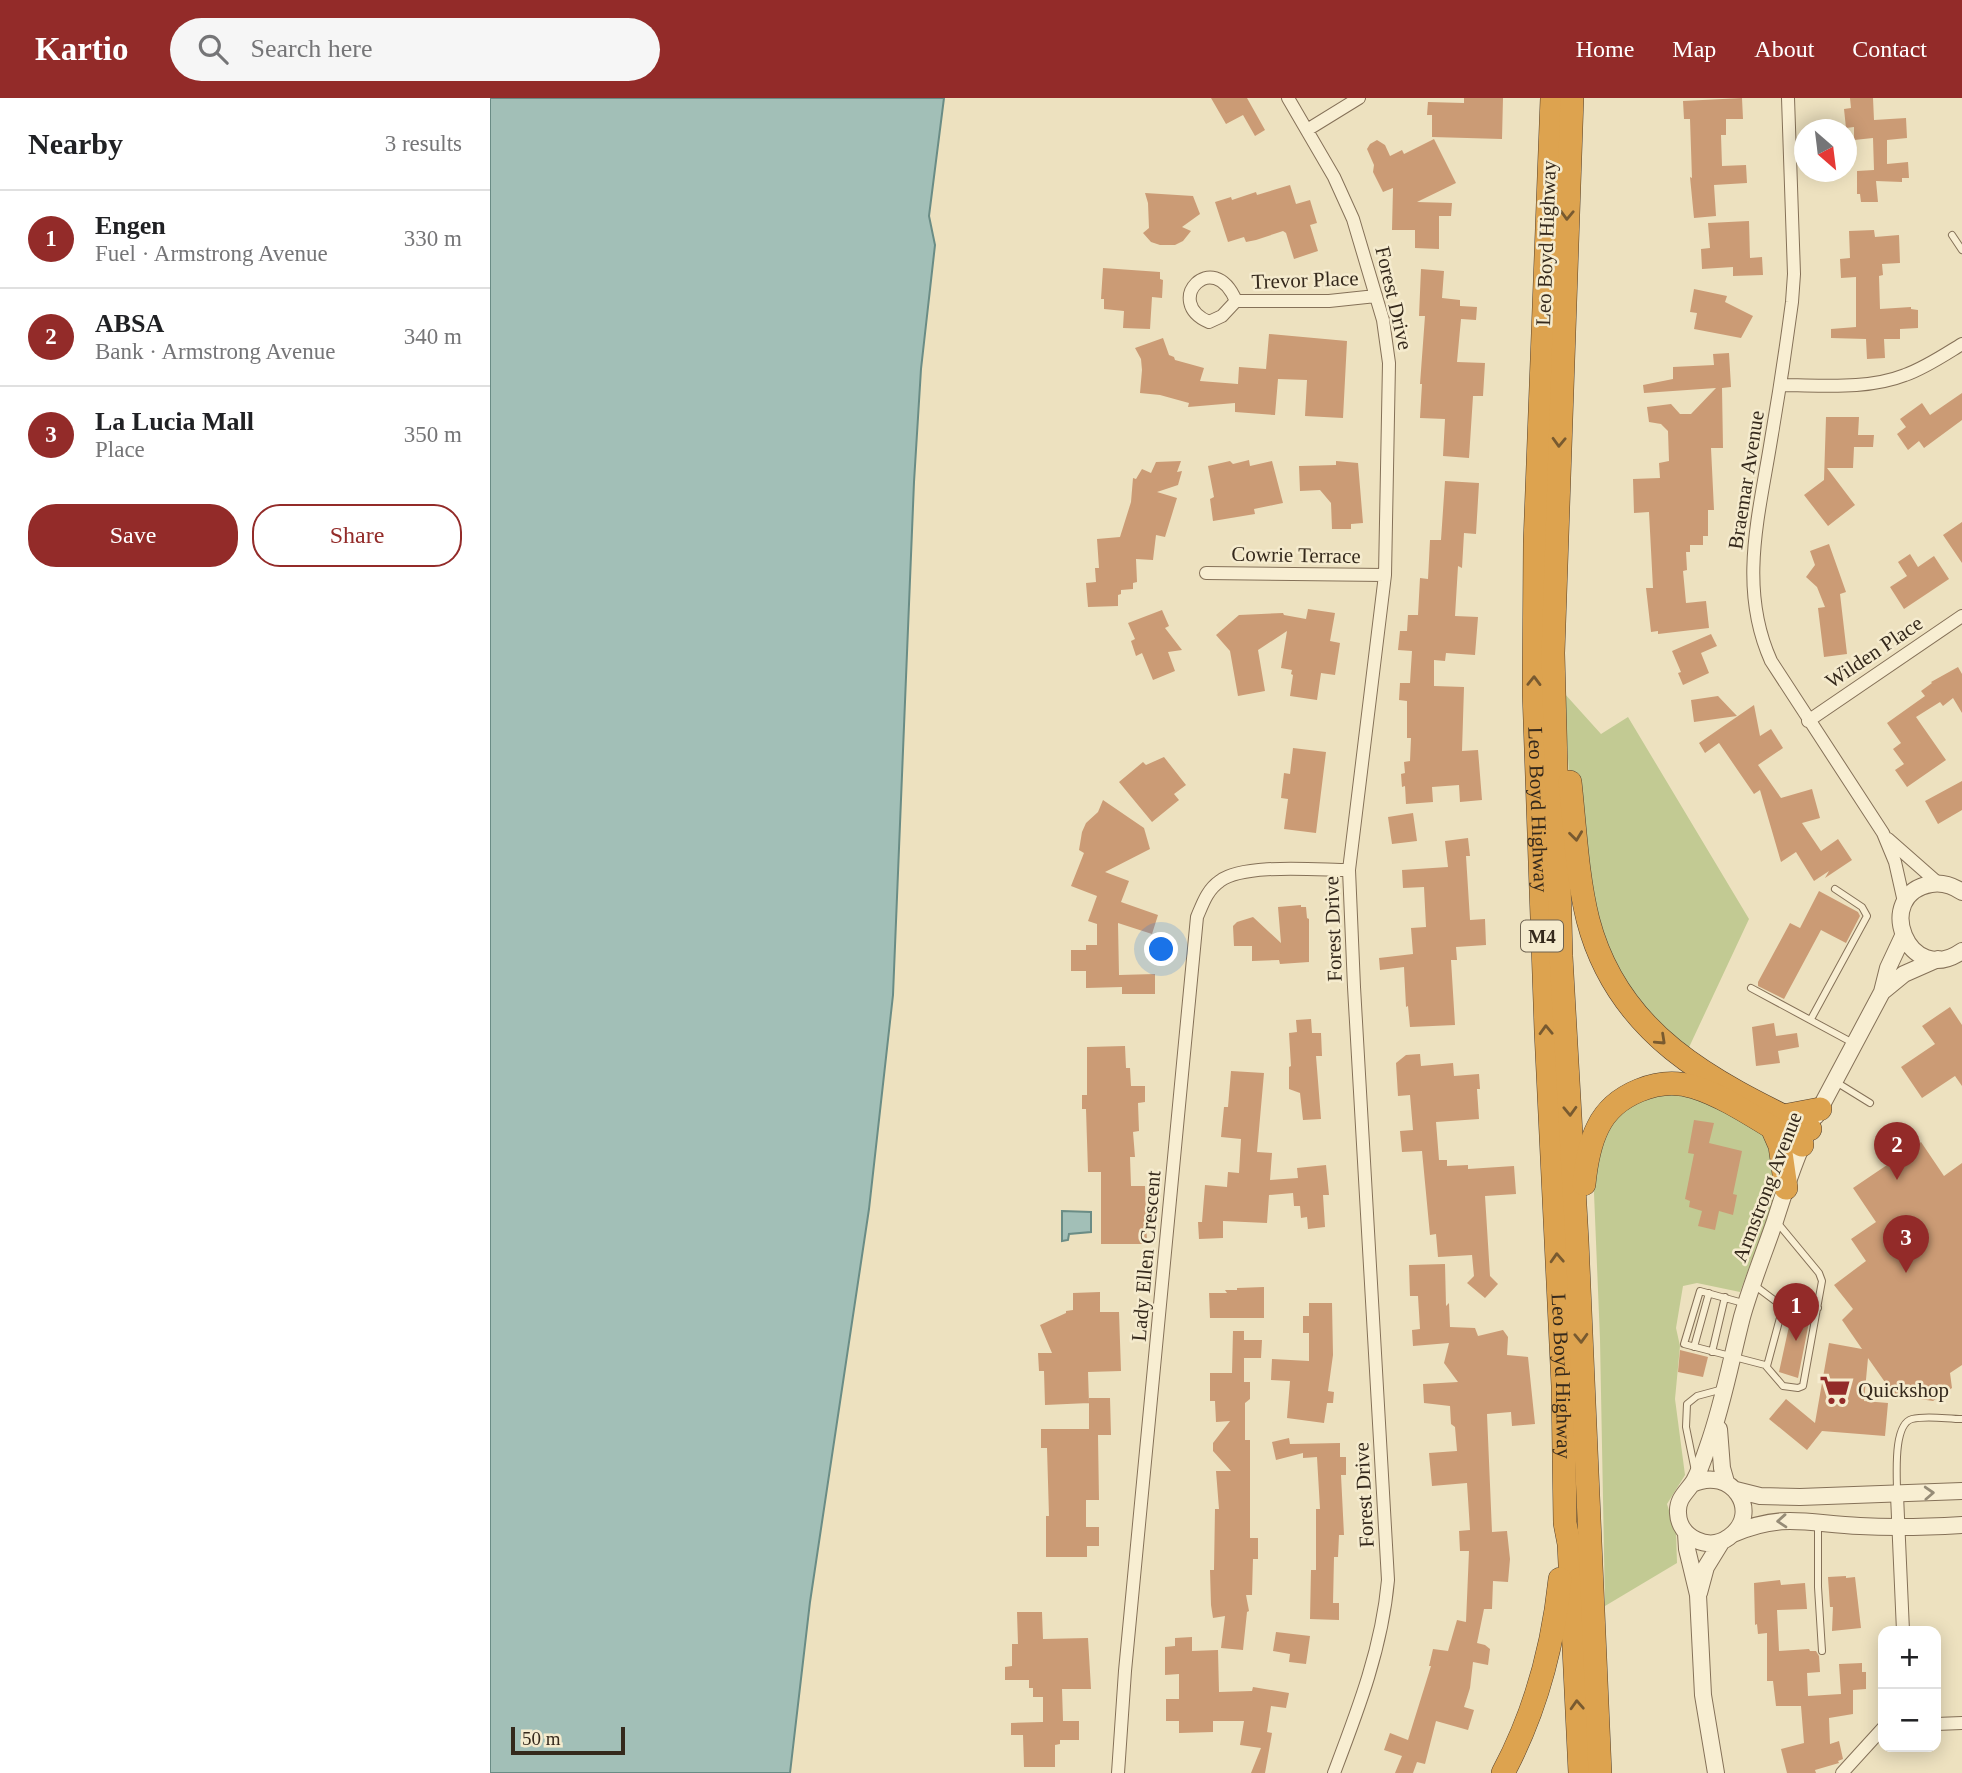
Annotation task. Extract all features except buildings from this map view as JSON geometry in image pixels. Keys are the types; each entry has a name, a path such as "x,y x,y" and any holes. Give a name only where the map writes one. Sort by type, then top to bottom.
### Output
{"highway":[{"name":"Leo Boyd Highway","path":"1552,98 1535,543 1534,692 1546,1031 1563,1386 1565,1523 1569,1544 1580,1773"},
{"name":"Leo Boyd Highway","path":"1572,98 1553,653 1561,956 1577,1241 1600,1773"},
{"path":"1555,721 1568,770 1588,918 1600,953 1615,984 1640,1019 1673,1051 1778,1123 1786,1188"},
{"path":"1577,1241 1591,1142 1606,1115 1629,1096 1660,1084 1677,1083 1693,1086 1778,1123 1811,1128"},
{"path":"1503,1773 1526,1726 1543,1671 1558,1595 1565,1523"}],"street":[{"name":"Forest Drive","path":"1288,98 1334,177 1353,219 1388,346 1390,376 1385,575 1349,870 1388,1580 1385,1613 1377,1649 1334,1773"},
{"path":"1307,130 1359,98"},
{"name":"Braemar Avenue","path":"1788,98 1794,274 1781,384 1753,554 1755,612 1765,648 1808,721 1883,834 1895,862 1905,902"},
{"name":"Trevor Place","path":"1236,301 1329,301 1376,296"},
{"path":"1781,384 1842,385 1884,382 1927,365 1962,344"},
{"name":"Cowrie Terrace","path":"1206,573 1385,575"},
{"name":"Wilden Place","path":"1808,721 1962,616"},
{"name":"Braemar Avenue","path":"1883,834 1938,883"},
{"name":"Lady Ellen Crescent","path":"1118,1773 1125,1671 1197,917 1206,895 1219,881 1231,874 1286,869 1349,870"},
{"path":"1951,957 1917,953 1903,936 1900,923 1905,902 1915,890 1938,883 1960,887"},
{"name":"Armstrong Avenue","path":"1694,1480 1720,1409 1746,1304 1786,1188 1811,1128 1882,992 1888,968 1903,936"},
{"name":"Armstrong Avenue","path":"1882,992 1904,974 1951,957"},
{"name":"Armstrong Avenue","path":"1720,1409 1720,1448 1731,1486"},
{"path":"1716,1773 1703,1695 1698,1595 1686,1533 1679,1521 1678,1507 1682,1494 1694,1480 1711,1478 1771,1497 1962,1491"},
{"path":"1698,1595 1706,1567 1742,1519 1743,1511 1731,1486"},
{"path":"1897,1495 1903,1626"},
{"path":"1686,1533 1702,1542 1727,1538 1749,1527 1776,1521 1899,1528 1962,1525"},
{"path":"1941,1724 1962,1723"},
{"path":"1842,1773 1878,1733"}],"lane":[{"path":"1952,235 1962,250"},
{"path":"1811,1019 1867,916 1863,907 1835,889"},
{"path":"1751,988 1854,1044"},
{"path":"1835,1081 1870,1103"},
{"path":"1746,1304 1700,1291 1684,1344 1767,1366 1783,1386 1798,1388 1805,1384 1822,1286 1821,1277 1775,1220"},
{"path":"1753,1284 1782,1306"},
{"path":"1712,1352 1725,1297"},
{"path":"1767,1366 1782,1306 1790,1301 1818,1308"},
{"path":"1694,1480 1686,1427 1686,1404 1697,1396 1725,1389"},
{"path":"1897,1495 1897,1458 1901,1428 1912,1419 1962,1419"},
{"path":"1818,1522 1822,1651"}],"green space":[{"path":"1564,693 1601,734 1628,717 1749,919 1684,1058 1604,971 1575,870"},
{"path":"1667,1084 1791,1145 1777,1193 1740,1292 1697,1283 1683,1286 1676,1328 1680,1346 1675,1399 1685,1475 1667,1504 1676,1532 1677,1563 1605,1606 1600,1339 1594,1193 1596,1146 1613,1109"}],"water":[{"path":"490,98 944,98 929,216 935,245 921,369 914,482 893,995 869,1209 810,1602 790,1773 490,1773"},
{"path":"1062,1211 1091,1212 1091,1232 1069,1234 1068,1240 1062,1241"}],"place":[{"name":"ABSA","path":"1897,1180"},
{"name":"La Lucia Mall","path":"1906,1273"},
{"name":"Engen","path":"1796,1341"},
{"name":"Quickshop","path":"1835,1390"}]}
